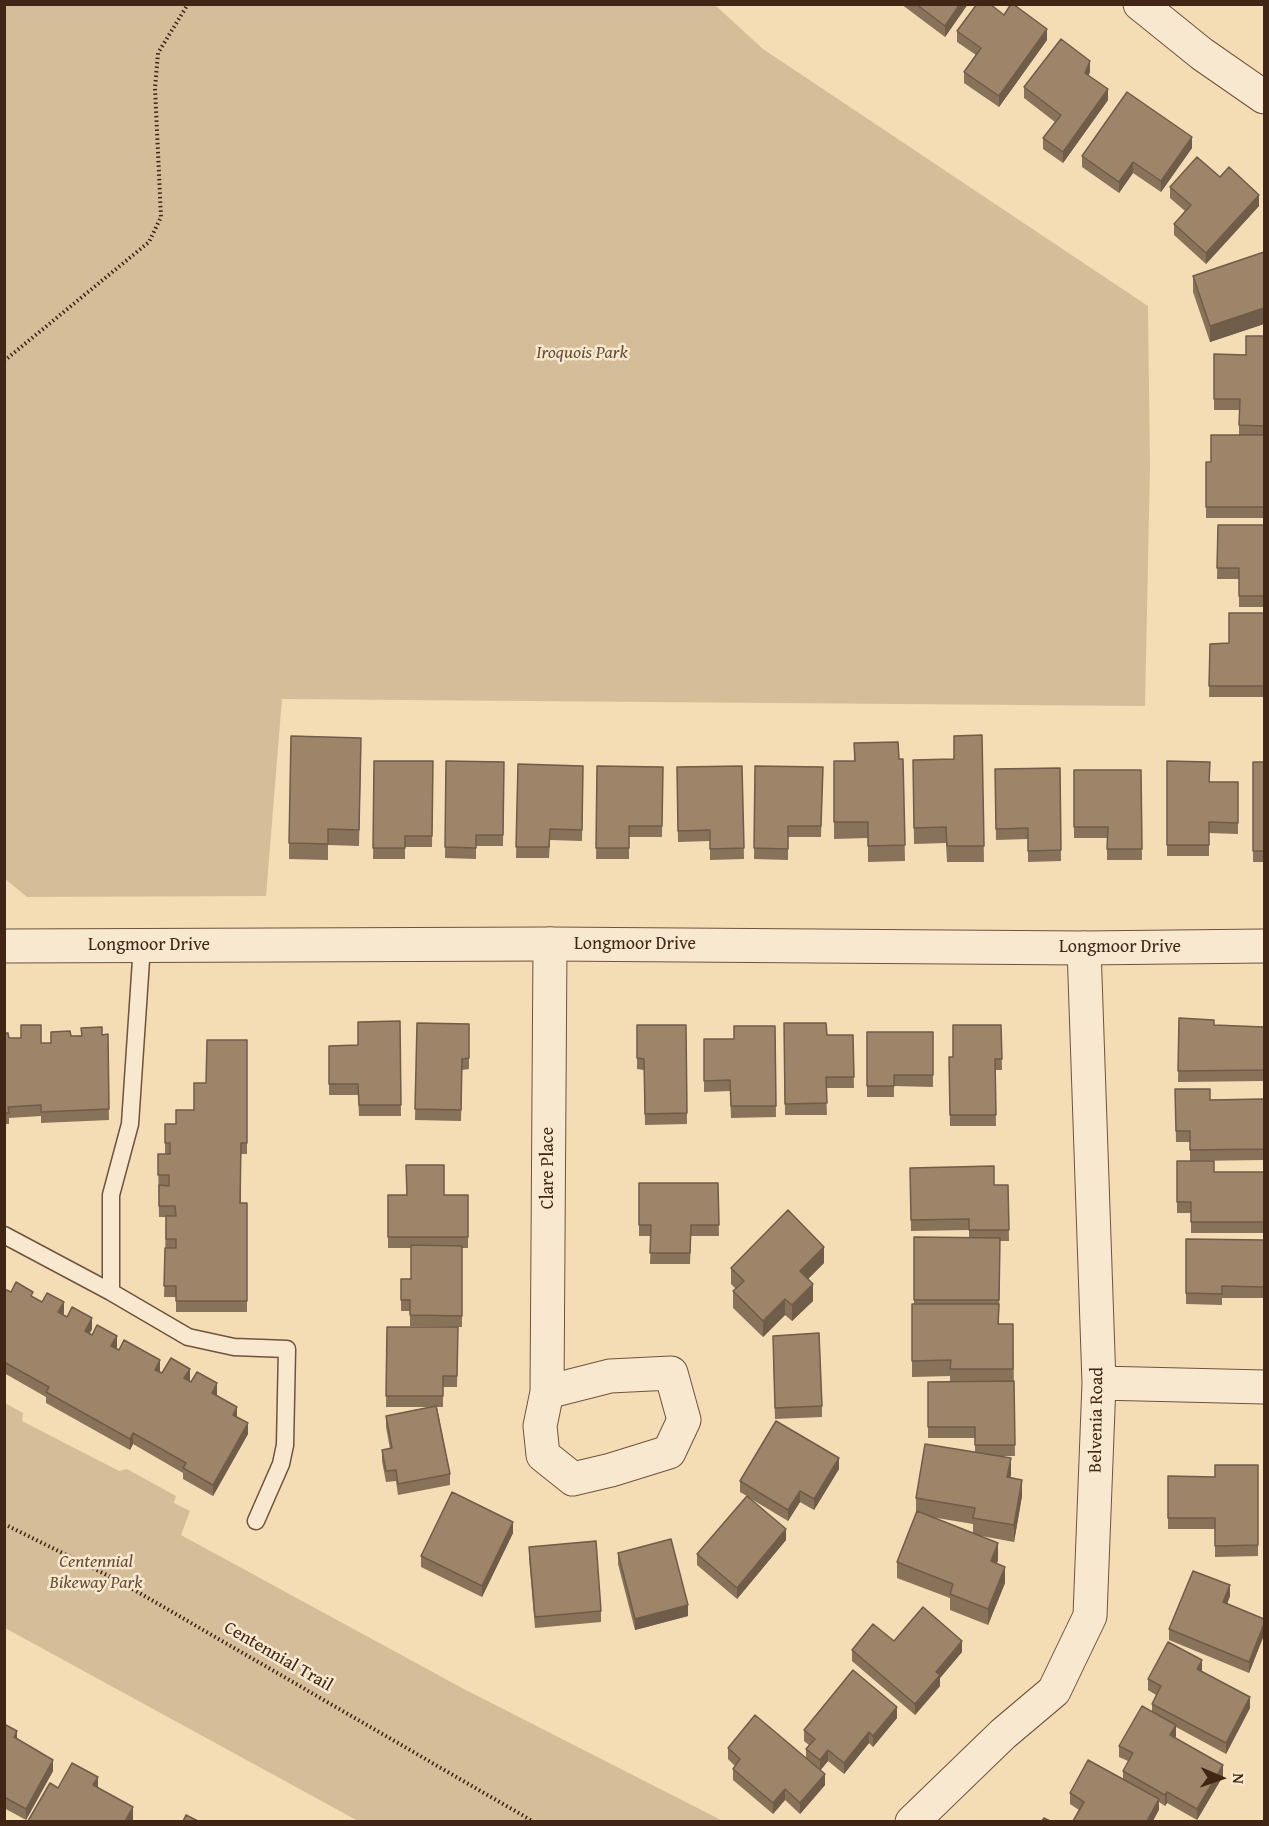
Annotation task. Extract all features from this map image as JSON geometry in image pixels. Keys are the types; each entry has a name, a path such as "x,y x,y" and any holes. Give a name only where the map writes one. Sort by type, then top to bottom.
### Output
{"street":[{"path":"1140,4 1202,54 1264,97"},
{"name":"Longmoor Drive","path":"4,946 550,944 1084,948 1264,946"},
{"name":"Clare Place","path":"547,1392 550,944"},
{"name":"Belvenia Road","path":"912,1821 1003,1734 1054,1690 1090,1616 1100,1383 1084,948"},
{"path":"1100,1383 1264,1387"}],"lane":[{"path":"111,1292 111,1195 130,1124 142,945"},
{"path":"4,1235 111,1292 188,1337 234,1347 287,1349 285,1445 281,1464 256,1521"}],"path":[{"path":"4,361 149,242 161,217 155,88 158,53 188,4"},
{"name":"Centennial Trail","path":"4,1524 117,1580 534,1821"}],"green space":[{"name":"Iroquois Park","path":"5,4 715,5 763,49 1148,306 1150,466 1145,706 282,699 266,896 27,897 4,878"},
{"name":"Centennial Bikeway Park","path":"5,1403 23,1413 22,1421 119,1471 127,1469 176,1496 174,1503 190,1511 181,1535 462,1688 723,1821 358,1821 5,1628"}],"building":[{"path":"916,4 960,4 945,26"},
{"path":"977,4 990,4 1004,15 1013,4 1047,29 999,96 964,72 981,48 957,31"},
{"path":"1061,39 1090,61 1085,73 1108,89 1063,152 1043,138 1061,115 1024,87"},
{"path":"1127,92 1192,137 1161,181 1133,162 1119,182 1082,156"},
{"path":"1197,157 1220,177 1229,167 1259,195 1206,253 1174,224 1191,205 1170,187"},
{"path":"1264,252 1264,308 1210,326 1193,276"},
{"path":"1246,336 1264,336 1264,426 1239,425 1240,399 1214,399 1214,354 1246,355"},
{"path":"1211,435 1264,435 1264,507 1206,507 1206,462 1211,462"},
{"path":"1218,525 1264,525 1264,596 1239,596 1239,568 1217,568"},
{"path":"1229,613 1264,613 1264,686 1209,686 1210,644 1229,643"},
{"path":"982,735 984,846 947,846 946,827 914,828 913,760 954,759 954,736"},
{"path":"291,736 361,738 359,830 328,829 328,844 289,843"},
{"path":"898,742 899,759 903,759 905,845 868,846 868,822 834,822 834,761 855,761 854,743"},
{"path":"374,761 433,761 432,836 405,836 405,848 373,848"},
{"path":"446,761 504,762 503,835 476,835 476,848 445,847"},
{"path":"1167,761 1210,762 1209,782 1238,782 1238,823 1209,822 1209,845 1167,845"},
{"path":"1253,762 1264,762 1264,851 1253,851"},
{"path":"518,764 583,766 582,830 550,829 549,847 516,847"},
{"path":"597,766 663,767 662,826 629,826 629,848 596,848"},
{"path":"742,766 744,848 710,849 710,830 678,831 677,767"},
{"path":"755,766 823,767 821,826 788,826 788,849 754,848"},
{"path":"1060,768 1061,850 1028,851 1028,828 996,829 995,769"},
{"path":"1074,770 1141,770 1142,849 1107,849 1108,827 1074,827"},
{"path":"1179,1018 1214,1020 1214,1025 1264,1027 1264,1070 1178,1071"},
{"path":"400,1021 401,1105 359,1105 358,1084 329,1084 329,1046 358,1045 358,1022"},
{"path":"417,1023 469,1024 469,1058 462,1059 461,1110 415,1109"},
{"path":"784,1023 826,1023 827,1035 853,1035 854,1077 826,1077 827,1103 785,1104"},
{"path":"21,1025 41,1025 41,1043 51,1043 51,1032 70,1031 71,1036 82,1036 81,1028 102,1027 102,1035 108,1034 109,1109 41,1112 41,1105 8,1107 9,1113 4,1113 4,1033 8,1033 9,1038 21,1038"},
{"path":"637,1025 686,1025 687,1113 645,1114 644,1059 637,1058"},
{"path":"953,1025 1001,1025 1002,1059 995,1059 996,1115 950,1115 949,1057 953,1057"},
{"path":"734,1026 775,1026 776,1106 731,1106 730,1080 704,1081 704,1039 734,1039"},
{"path":"867,1032 933,1032 933,1075 894,1075 894,1086 867,1086"},
{"path":"207,1040 247,1040 247,1143 241,1143 240,1203 247,1203 247,1301 176,1301 176,1286 164,1286 165,1248 176,1248 176,1239 166,1239 166,1216 176,1216 175,1206 159,1206 159,1185 169,1186 169,1175 158,1175 158,1154 170,1154 170,1143 165,1143 165,1124 176,1124 176,1110 194,1110 194,1083 206,1083"},
{"path":"1175,1089 1210,1089 1210,1100 1264,1099 1264,1149 1190,1150 1190,1131 1176,1131"},
{"path":"1177,1161 1214,1161 1214,1172 1264,1172 1264,1222 1191,1222 1191,1202 1177,1202"},
{"path":"406,1165 444,1165 444,1195 468,1195 468,1237 388,1237 388,1195 407,1195"},
{"path":"994,1166 994,1185 1008,1185 1009,1230 969,1230 969,1219 911,1220 910,1168"},
{"path":"639,1183 718,1183 719,1225 691,1225 690,1253 650,1253 651,1225 639,1225"},
{"path":"788,1210 824,1247 800,1271 813,1284 792,1305 785,1299 763,1321 733,1291 744,1281 731,1268"},
{"path":"914,1237 1000,1238 999,1300 914,1300"},
{"path":"1186,1239 1264,1240 1264,1287 1222,1286 1222,1294 1186,1293"},
{"path":"411,1245 462,1246 462,1316 410,1315 410,1300 401,1300 401,1279 411,1279"},
{"path":"16,1282 33,1292 31,1296 42,1302 47,1293 64,1302 58,1312 67,1317 72,1307 92,1318 85,1331 92,1335 97,1325 117,1336 111,1346 119,1350 124,1340 160,1360 155,1370 162,1373 171,1358 190,1369 184,1378 191,1382 197,1372 217,1383 212,1393 237,1407 233,1415 248,1423 213,1485 183,1468 186,1463 133,1433 130,1439 46,1392 49,1387 4,1362 4,1289 11,1292"},
{"path":"912,1304 999,1304 998,1324 1013,1324 1013,1369 950,1369 951,1360 912,1361"},
{"path":"387,1327 458,1327 457,1376 443,1376 443,1396 386,1396"},
{"path":"819,1333 822,1406 775,1408 773,1336"},
{"path":"1014,1381 1015,1445 975,1445 975,1427 928,1427 928,1382"},
{"path":"436,1406 450,1474 398,1484 396,1470 386,1471 382,1450 392,1448 386,1416"},
{"path":"776,1421 839,1458 814,1499 800,1491 788,1510 740,1481"},
{"path":"925,1444 1011,1458 1007,1477 1022,1480 1014,1525 973,1518 975,1508 916,1498"},
{"path":"1215,1465 1258,1465 1258,1545 1215,1546 1215,1518 1168,1518 1168,1476 1215,1477"},
{"path":"452,1492 513,1522 482,1586 421,1556"},
{"path":"747,1496 786,1529 737,1588 697,1554"},
{"path":"917,1511 998,1543 991,1561 1005,1567 988,1609 950,1594 953,1584 897,1562"},
{"path":"671,1539 688,1605 635,1619 618,1553"},
{"path":"596,1541 601,1611 535,1617 529,1547"},
{"path":"1193,1571 1230,1585 1223,1602 1264,1619 1249,1662 1169,1629"},
{"path":"923,1607 962,1641 936,1672 940,1675 915,1704 852,1650 873,1624 894,1641"},
{"path":"1168,1642 1202,1660 1197,1669 1250,1697 1226,1743 1152,1704 1161,1686 1148,1679"},
{"path":"853,1670 897,1707 873,1736 869,1732 844,1763 828,1750 820,1760 806,1749 815,1739 804,1730"},
{"path":"1142,1706 1176,1725 1170,1735 1223,1765 1197,1809 1167,1792 1165,1795 1123,1771 1133,1753 1119,1746"},
{"path":"755,1715 825,1774 800,1803 785,1789 773,1803 733,1769 740,1759 728,1748"},
{"path":"4,1724 17,1731 14,1737 53,1760 26,1809 4,1797"},
{"path":"1088,1760 1159,1799 1147,1821 1073,1821 1084,1802 1070,1793"},
{"path":"72,1763 98,1777 93,1785 133,1807 125,1821 28,1821 50,1783 58,1788"},
{"path":"186,1815 198,1821 183,1821"}]}
